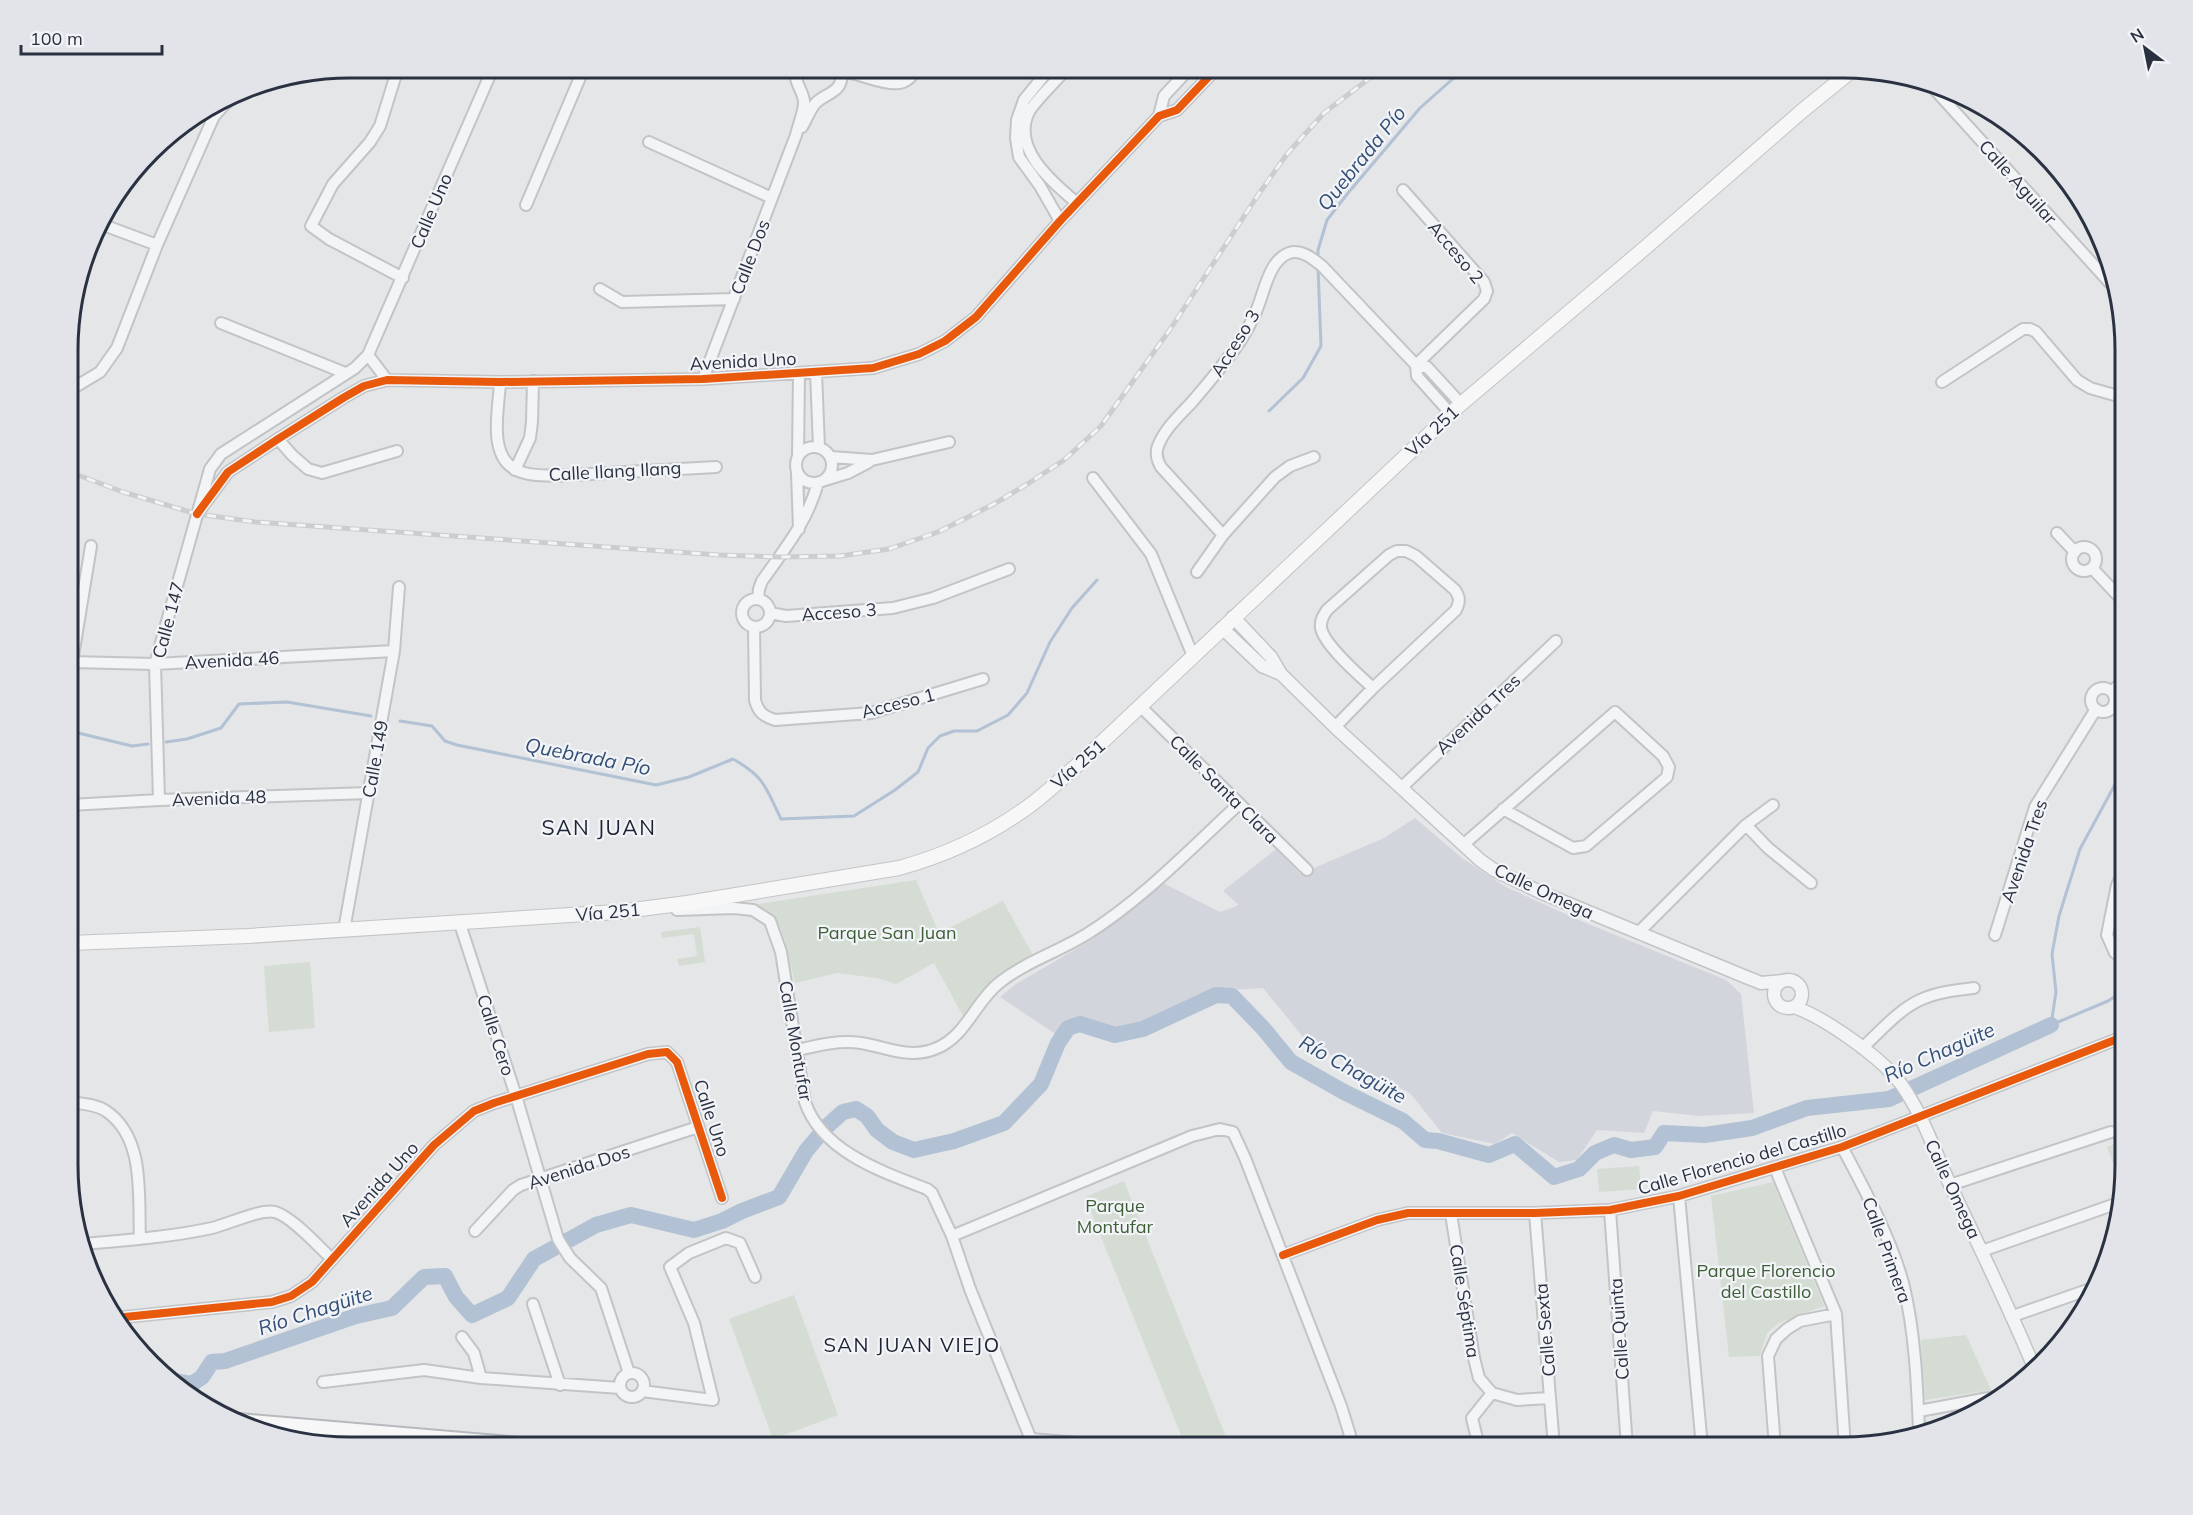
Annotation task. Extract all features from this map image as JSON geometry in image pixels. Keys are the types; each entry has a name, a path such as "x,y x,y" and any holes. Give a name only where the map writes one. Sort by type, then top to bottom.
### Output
{"highway":[{"path":"267,1424 415,1437"}],"main road":[{"name":"Vía 251","path":"78,943 460,924 617,912 687,903 899,868 930,860 1025,809 1082,761 1461,404 1843,78"}],"street":[{"path":"395,78 380,126 370,142 333,184 312,225 329,239 403,278"},
{"name":"Calle Uno","path":"372,362 403,278 489,78"},
{"path":"525,205 580,78"},
{"name":"Calle Dos","path":"703,379 796,135 804,98 795,78"},
{"name":"Calle Dos","path":"796,135 814,104 833,93 841,78"},
{"path":"872,78 891,84 903,83 910,78"},
{"path":"1058,78 1031,110 1026,122 1027,142 1036,162 1050,180 1077,203"},
{"name":"Avenida Uno","path":"1159,116 1164,96 1181,78"},
{"name":"Avenida Uno","path":"197,514 228,472 278,438 364,386 387,380 500,382 703,379 873,368 919,354 945,341 976,317 1060,221 1159,116 1177,110 1207,78"},
{"path":"1050,88 1041,79 1024,100 1017,120 1016,138 1019,157 1040,186 1060,221"},
{"name":"Calle Aguilar","path":"1941,96 2106,278"},
{"path":"78,385 100,372 117,348 157,245 217,112"},
{"path":"649,142 772,198"},
{"path":"1027,169 1036,162"},
{"name":"Acceso 2","path":"1403,190 1484,282 1487,291 1484,299 1416,365"},
{"path":"108,227 157,245"},
{"name":"Acceso 3","path":"1224,535 1161,467 1156,456 1158,445 1168,428 1234,351 1255,315 1274,268 1280,259 1289,253 1298,252 1307,255 1322,266 1416,365"},
{"path":"600,290 622,302 734,299"},
{"path":"221,323 350,370"},
{"path":"1942,382 2023,329 2030,329 2036,332 2077,380 2090,388 2115,395"},
{"path":"197,514 210,469 221,454 350,370 372,362"},
{"path":"372,362 387,380"},
{"path":"364,386 372,362"},
{"path":"1450,414 1417,376 1416,365 1427,367 1461,404"},
{"path":"816,372 819,447"},
{"path":"799,373 796,464 799,530"},
{"path":"500,382 499,446 505,462 515,470 530,438 533,381"},
{"path":"278,438 308,469 322,473 397,451"},
{"path":"797,472 802,479 809,482 821,481 848,472 872,460 949,442"},
{"path":"758,599 762,581 799,530 821,481 830,474 833,466 831,457 819,447 803,450 798,456"},
{"path":"831,457 872,460"},
{"path":"1197,572 1224,535 1275,477 1290,466 1314,457"},
{"name":"Calle Ilang Ilang","path":"515,470 532,475 555,476 716,466"},
{"path":"1093,478 1151,554 1193,656"},
{"name":"Calle 147","path":"159,800 155,664 197,514"},
{"path":"2057,533 2075,552"},
{"path":"78,621 91,546"},
{"path":"2085,548 2093,552 2095,560 2092,568 2084,571 2077,569 2072,561 2075,552 2085,548"},
{"path":"1335,727 1456,610 1460,601 1455,590 1416,556 1406,551 1397,551 1389,555 1322,617 1320,626 1323,634 1342,658 1373,688"},
{"path":"2092,568 2115,592"},
{"name":"Acceso 3","path":"770,613 786,616 893,608 933,598 1009,569"},
{"name":"Calle 149","path":"344,930 394,651 399,587"},
{"path":"758,599 765,602 770,613 765,624 754,627 748,624 742,614 747,603 758,599"},
{"name":"Calle Omega","path":"1233,617 1271,657 1281,675 1480,860 1511,878 1761,982 1774,996"},
{"name":"Acceso 1","path":"754,627 755,700 758,710 764,716 775,720 871,713 983,680"},
{"name":"Calle Omega","path":"1222,628 1262,666 1281,675"},
{"name":"Avenida Tres","path":"1401,788 1556,641"},
{"name":"Avenida 46","path":"78,662 155,664 394,651"},
{"path":"2104,688 2112,692 2113,705 2103,711 2096,709 2091,702 2093,693 2104,688"},
{"path":"2112,692 2115,689"},
{"name":"Calle Santa Clara","path":"1141,707 1307,870"},
{"name":"Avenida Tres","path":"1995,934 2036,807 2096,709"},
{"path":"1463,845 1503,809 1615,712 1663,756 1669,767 1667,777 1586,846 1574,848 1503,809"},
{"name":"Avenida 48","path":"78,805 369,793"},
{"path":"798,1050 847,1042 912,1054 937,1048 961,1030 987,994 998,984 1017,971 1086,935 1131,903 1239,804"},
{"path":"1639,932 1746,825 1773,805"},
{"path":"1746,825 1768,848 1811,883"},
{"path":"2115,895 2107,935 2115,953"},
{"name":"Calle Montufar","path":"617,912 734,908 753,910 770,921 778,941 806,1102 814,1123 825,1134 882,1171 927,1189 935,1198 1030,1437"},
{"name":"Calle Cero","path":"460,924 561,1244 601,1288 629,1373"},
{"path":"1792,980 1800,986 1803,995 1802,1000 1794,1007 1784,1008 1775,1001 1775,987 1782,981 1792,980"},
{"name":"Calle Omega","path":"1761,982 1782,981"},
{"path":"1862,1048 1918,1000 1937,993 1974,987"},
{"name":"Calle Omega","path":"1803,995 1814,1015"},
{"name":"Calle Omega","path":"1794,1007 1814,1015 1862,1048 1900,1082 1920,1117 2013,1316 2031,1361"},
{"name":"Calle Florencio del Castillo","path":"1283,1255 1377,1220 1408,1213 1535,1213 1610,1210 1678,1196 1842,1147 2115,1040"},
{"name":"Calle Uno","path":"667,1052 673,1056 681,1070 722,1198"},
{"name":"Avenida Uno","path":"125,1317 272,1302 303,1289 321,1273 448,1131 474,1111 648,1054 667,1052"},
{"path":"78,1103 95,1106 107,1112 125,1131 137,1168 140,1239"},
{"name":"Avenida Dos","path":"475,1231 513,1190 528,1182 698,1127"},
{"path":"951,1236 1192,1136 1220,1129 1233,1132 1283,1255 1347,1425 1349,1437"},
{"path":"1950,1185 2111,1132"},
{"name":"Calle Primera","path":"1842,1147 1865,1191 1903,1284 1910,1314 1919,1427"},
{"path":"1775,1168 1836,1314 1844,1437"},
{"path":"1678,1196 1700,1437"},
{"path":"1982,1251 2112,1205"},
{"name":"Calle Quinta","path":"1610,1210 1626,1437"},
{"path":"89,1244 140,1239 212,1228 266,1212 276,1212 332,1259"},
{"name":"Calle Sexta","path":"1535,1213 1553,1437"},
{"name":"Calle Séptima","path":"1451,1214 1474,1358 1479,1378 1492,1393"},
{"path":"642,1391 713,1400 694,1323 670,1267 689,1253 726,1238 740,1243 756,1277"},
{"path":"2013,1316 2083,1293"},
{"path":"533,1304 560,1385"},
{"path":"1773,1437 1768,1356 1776,1339 1787,1329 1800,1322 1836,1314"},
{"path":"462,1336 474,1353 481,1378"},
{"path":"323,1382 424,1370 481,1378 620,1388"},
{"path":"629,1373 636,1373 642,1378 644,1384 642,1391 635,1397 622,1393 620,1388 623,1376 629,1373"},
{"path":"1477,1437 1472,1418 1492,1393 1517,1400 1550,1398"},
{"path":"1918,1411 1982,1399"}],"shaded area":[{"path":"1415,818 1462,858 1506,887 1581,921 1726,980 1741,994 1754,1113 1700,1116 1653,1111 1644,1133 1597,1130 1577,1160 1559,1162 1512,1133 1495,1144 1442,1133 1410,1093 1318,1049 1304,1038 1263,988 1205,992 1148,1020 1116,1029 1079,1020 1066,1025 1057,1035 1000,997 1016,984 1093,939 1163,883 1220,912 1239,905 1223,891 1276,849 1300,874 1384,838"}],"green space":[{"name":"Parque San Juan","path":"916,880 939,933 1003,901 1035,959 1004,976 986,990 963,1016 934,963 896,984 877,978 837,973 795,983 789,956 776,920 771,914 753,905"},
{"path":"700,927 705,962 679,966 677,959 697,956 694,934 662,938 661,932"},
{"path":"310,962 315,1028 269,1032 264,966"},
{"path":"2115,1144 2115,1168 2107,1147"},
{"path":"1639,1166 1641,1189 1599,1192 1597,1169"},
{"name":"Parque Montufar","path":"1124,1181 1226,1437 1182,1437 1085,1197"},
{"name":"Parque Florencio del Castillo","path":"1773,1182 1824,1306 1779,1323 1767,1333 1760,1356 1729,1357 1711,1196"},
{"path":"794,1295 838,1415 778,1437 772,1437 729,1319"},
{"path":"1966,1335 1991,1390 1925,1400 1921,1340"}],"waterway":[{"name":"Quebrada Pío","path":"1318,260 1318,250 1327,220 1420,108 1454,78"},
{"name":"Quebrada Pío","path":"1269,411 1303,378 1321,346 1318,267"},
{"name":"Quebrada Pío","path":"400,721 432,726 445,741 457,745 656,785 689,777 733,759 744,765 763,784 781,819 854,816 895,790 918,772 928,748 940,736 954,731 977,731 1008,715 1027,693 1050,642 1072,608 1097,580"},
{"name":"Quebrada Pío","path":"166,742 187,739 221,728 239,704 287,702 371,716"},
{"name":"Quebrada Pío","path":"78,733 132,746 148,744"},
{"path":"2051,1025 2056,992 2052,954 2059,916 2080,849 2115,784"},
{"name":"Río Chagüite","path":"187,1383 192,1384 202,1377 212,1362 225,1361 356,1316 392,1308 424,1277 445,1276 456,1297 472,1315 508,1298 534,1259 596,1225 631,1215 694,1230 722,1221 779,1197 806,1151 826,1127 843,1112 856,1109 867,1116 877,1130 893,1142 914,1150 954,1141 1004,1123 1041,1084 1058,1043 1068,1028 1080,1024 1115,1035 1143,1029 1216,995 1232,996 1291,1062 1344,1092 1403,1121 1425,1140 1438,1141 1489,1155 1515,1144 1554,1177 1579,1169 1595,1153 1614,1145 1631,1150 1655,1147 1664,1133 1705,1135 1752,1128 1807,1108 1889,1099 2051,1025"},
{"path":"2051,1025 2115,996"}],"railway":[{"path":"78,475 123,492 197,514 256,522 719,555 840,556 889,549 938,532 994,504 1064,460 1101,426 1171,328 1287,154 1324,113 1370,78"}],"cycle path":[{"path":"197,514 228,472 343,398 364,386 387,380 500,382 703,379 873,368 919,354 945,341 976,317 1060,221 1159,116 1177,110 1207,78"},
{"path":"1283,1255 1377,1220 1408,1213 1535,1213 1610,1210 1679,1196 1842,1147 2115,1040"},
{"path":"125,1317 272,1302 291,1296 312,1282 434,1145 474,1111 648,1054 667,1052 677,1062 722,1198"}],"district":[{"name":"SAN JUAN","path":"599,827"},
{"name":"SAN JUAN VIEJO","path":"912,1344"}]}
